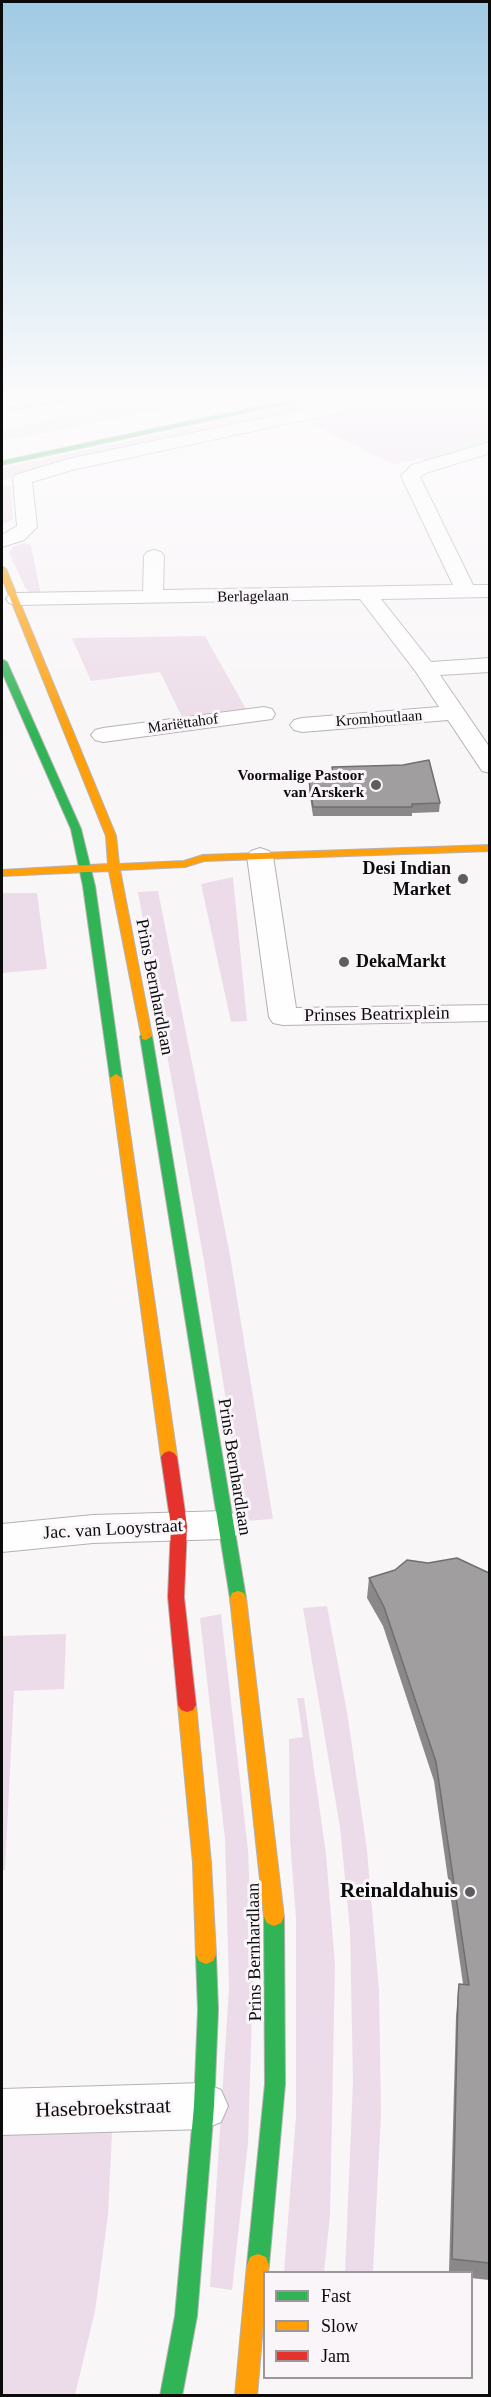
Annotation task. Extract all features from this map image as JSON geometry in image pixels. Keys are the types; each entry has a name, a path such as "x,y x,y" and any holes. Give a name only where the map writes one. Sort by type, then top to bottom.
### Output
{"main road":[{"name":"Prins Bernhardlaan","path":"2,569 111,836 144,1025 254,1714 274,1899 275,2084 246,2396"},
{"path":"2,662 76,829 112,1039 180,1526 176,1598 202,1863 207,2010 204,2106 186,2316 171,2396"},
{"path":"114,863 157,856 187,855 203,858 489,848"},
{"path":"2,871 114,863 185,864 203,858"}],"street":[{"path":"2,541 17,536 27,528 25,512"},
{"path":"427,512 466,592"},
{"path":"153,598 154,556"},
{"name":"Berlagelaan","path":"16,599 367,595 489,591"},
{"name":"Kromhoutlaan","path":"367,595 425,669 489,766"},
{"path":"425,669 489,665"},
{"name":"Kromhoutlaan","path":"302,725 456,713"},
{"name":"Mariëttahof","path":"103,735 264,714"},
{"name":"Prinses Beatrixplein","path":"260,856 283,1017 489,1013"},
{"name":"Jac. van Looystraat","path":"2,1538 93,1529 225,1525"},
{"name":"Hasebroekstraat","path":"2,2112 204,2106"}],"shaded area":[{"path":"2,512 13,512 13,519 2,525"},
{"path":"23,543 31,545 41,595 32,594 26,589 9,553 13,547"},
{"path":"205,636 246,709 182,717 160,672 91,681 72,638"},
{"path":"233,877 247,1021 231,1022 201,884"},
{"path":"158,891 230,1255 273,1519 245,1521 204,1261 138,892"},
{"path":"2,893 37,893 47,969 2,973"},
{"path":"327,1606 347,1712 367,1850 379,1990 381,2114 373,2271 345,2271 353,2081 350,1930 340,1827 303,1608"},
{"path":"221,1614 248,1850 253,1981 248,2143 232,2290 210,2287 229,1987 225,1839 200,1618"},
{"path":"66,1634 64,1689 14,1691 5,1870 2,1870 2,1636"},
{"path":"297,1698 304,1698 326,1854 335,1965 330,2215 324,2271 284,2271 296,2116 296,1918 290,1840 289,1739 303,1737"},
{"path":"113,2113 108,2215 95,2311 75,2395 2,2396 2,2119"}],"building":[{"name":"Voormalige Pastoor van Arskerk","path":"429,760 440,803 412,804 412,807 313,807 309,781 334,780 332,767 403,765"},
{"name":"Reinaldahuis","path":"457,1558 489,1573 489,2263 452,2259 458,1997 459,1984 469,1985 436,1762 384,1607 369,1578 395,1570 407,1560 428,1563"}],"traffic: fast":[{"path":"2,662 76,829 89,886 116,1078"},
{"path":"146,1036 238,1598"},
{"path":"258,2265 275,2084 274,1917"},
{"path":"171,2396 186,2316 204,2106 208,2010 206,1955"}],"traffic: slow":[{"path":"2,569 111,836 116,884 146,1036"},
{"path":"2,873 185,864 203,858 490,848"},
{"path":"116,1078 169,1457"},
{"path":"238,1598 274,1917"},
{"path":"187,1705 202,1863 206,1955"},
{"path":"246,2396 258,2265"}],"traffic: jam":[{"path":"169,1457 179,1526 176,1597 187,1705"}],"place":[{"name":"Voormalige Pastoor van Arskerk","path":"376,785"},
{"name":"Desi Indian Market","path":"463,879"},
{"name":"DekaMarkt","path":"344,962"},
{"name":"Reinaldahuis","path":"470,1892"}]}
